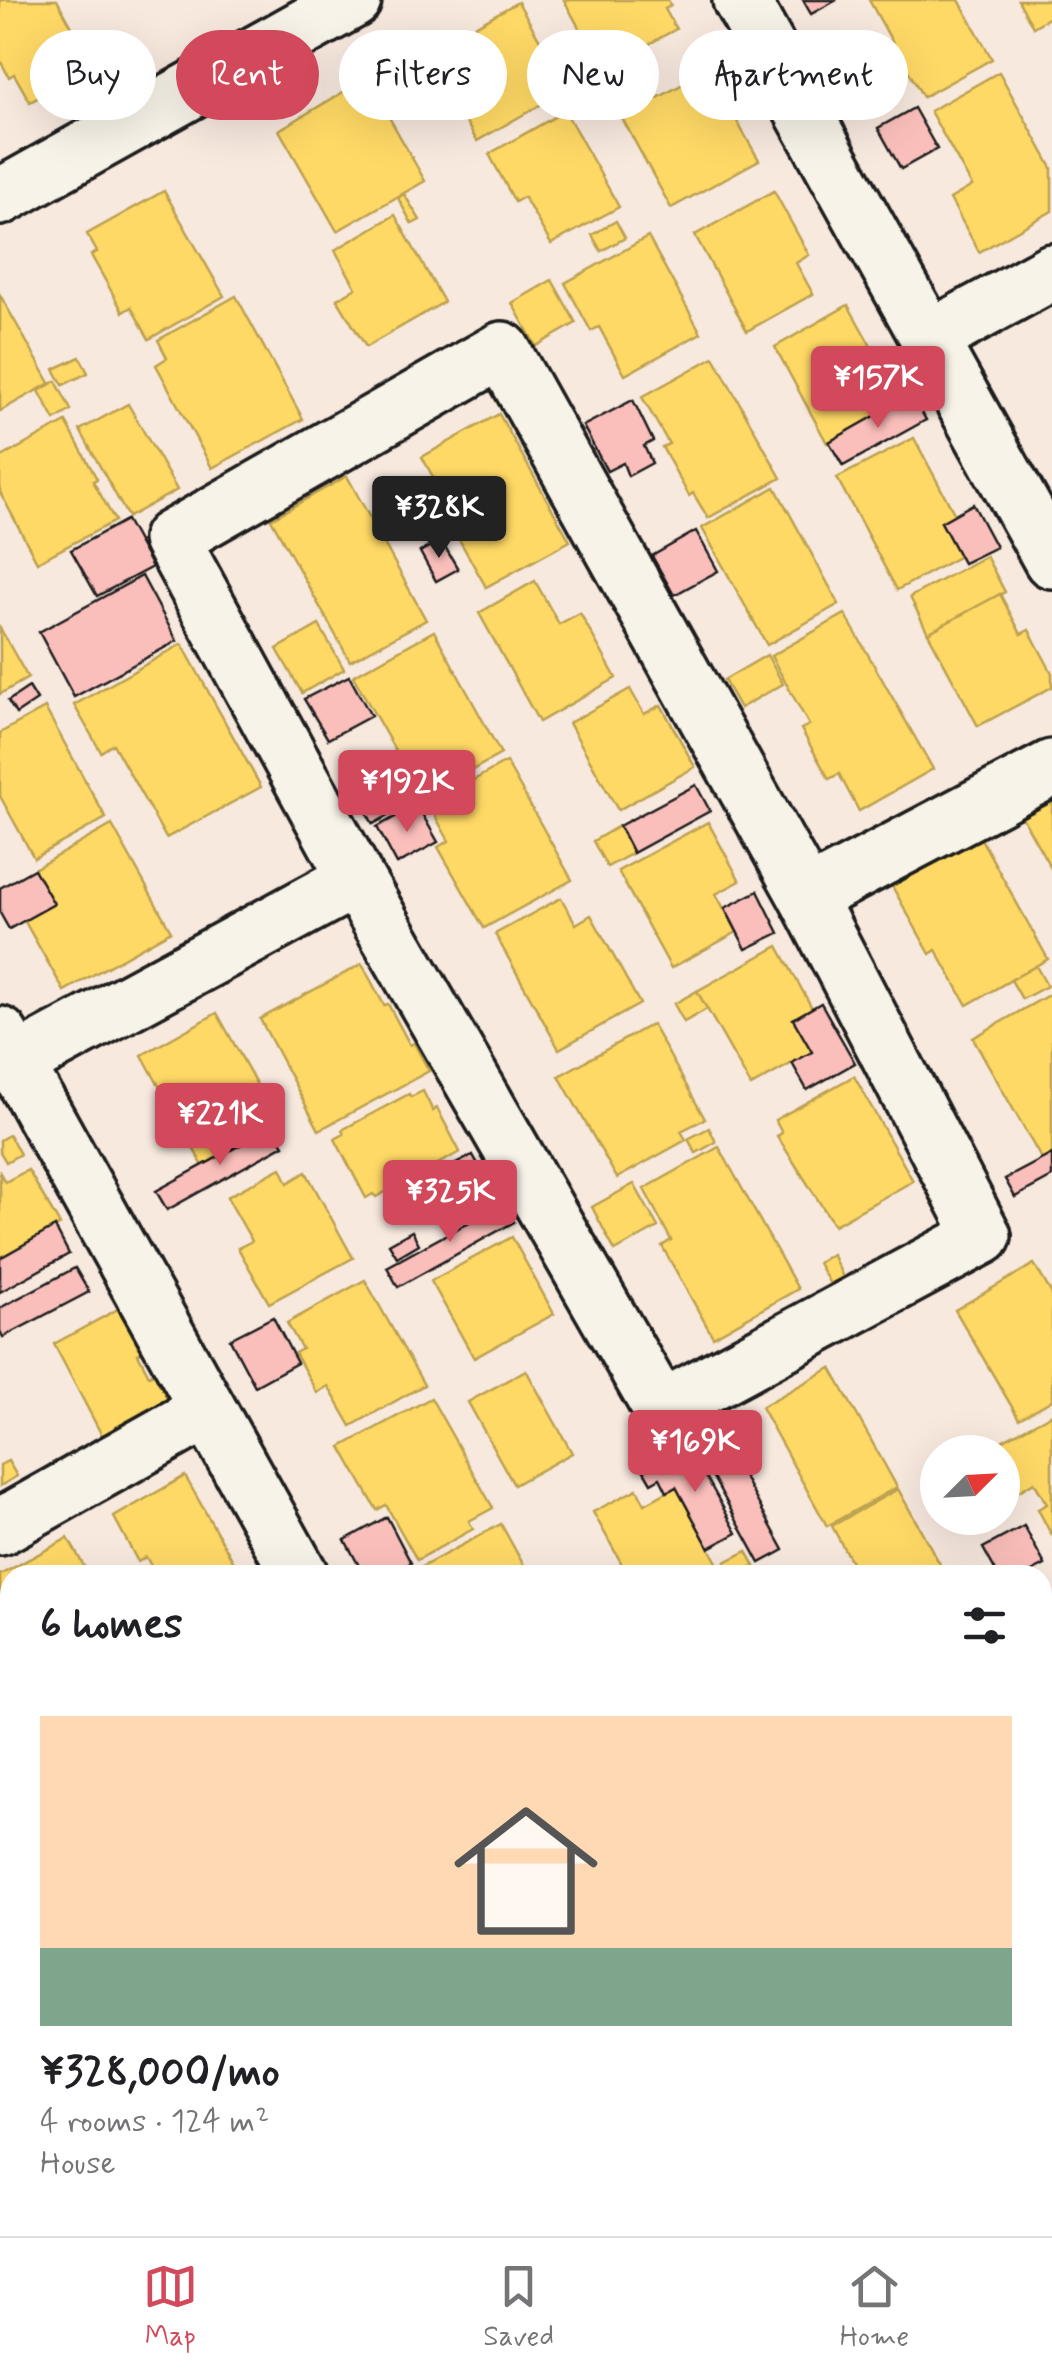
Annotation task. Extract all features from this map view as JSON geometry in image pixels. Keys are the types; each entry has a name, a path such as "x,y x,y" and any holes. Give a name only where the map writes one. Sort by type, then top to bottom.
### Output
{"street":[{"path":"0,197 352,0"},
{"path":"742,0 1052,560"},
{"path":"929,339 1052,272"},
{"path":"502,350 808,898 984,1236 661,1409 356,879 171,539 502,350"},
{"path":"808,898 1052,768"},
{"path":"294,1565 8,1049 356,879"},
{"path":"0,1527 208,1410"}],"building: Homes":[{"path":"0,0 57,0 74,30 30,30 30,102 14,74 9,77 0,60"},
{"path":"564,0 668,0 671,5 665,9 676,29 659,38 659,30 580,30"},
{"path":"869,0 959,0 992,59 923,97 908,70 908,30 886,30"},
{"path":"1018,0 1052,0 1052,16 1033,27"},
{"path":"518,2 534,30 527,30 527,112 477,141 465,120 507,120 507,30 468,30"},
{"path":"999,72 1052,168 1052,211 979,252 950,199 972,186 930,111"},
{"path":"679,86 679,120 736,120 759,160 671,208 623,120 659,120 659,97"},
{"path":"339,95 339,120 391,120 425,181 337,231 279,130 296,120 319,120 319,106"},
{"path":"549,120 570,120 619,207 551,244 524,197 515,202 489,154"},
{"path":"164,191 224,296 149,339 131,307 123,312 91,255 97,252 87,234"},
{"path":"774,191 809,255 796,263 813,294 747,331 695,235"},
{"path":"404,194 420,220 412,224 398,198"},
{"path":"395,215 444,302 366,347 337,299 356,288 335,250"},
{"path":"616,221 625,238 601,251 592,235"},
{"path":"648,237 701,333 625,375 599,327 591,331 565,283"},
{"path":"552,280 576,323 536,346 512,303"},
{"path":"0,295 50,383 0,411"},
{"path":"236,296 303,419 212,468 156,365 167,358 158,340"},
{"path":"848,305 902,402 827,443 775,347"},
{"path":"80,357 88,373 63,385 54,369"},
{"path":"714,357 781,478 708,518 693,493 689,496 662,447 669,444 642,397"},
{"path":"56,381 71,410 55,420 39,391"},
{"path":"128,404 177,490 128,517 80,430"},
{"path":"499,414 570,541 486,587 447,518 454,515 422,457"},
{"path":"66,422 115,521 37,562 0,492 0,458"},
{"path":"914,438 955,515 941,522 960,556 897,590 837,478"},
{"path":"347,476 426,620 350,661 271,519"},
{"path":"775,487 839,604 767,645 702,528"},
{"path":"986,556 1005,592 928,633 910,597"},
{"path":"535,581 559,624 580,613 616,678 539,722 479,613"},
{"path":"1000,594 1021,634 1029,630 1052,673 1052,687 978,726 928,633"},
{"path":"845,614 933,769 859,811 839,774 829,779 801,729 809,725 771,656"},
{"path":"319,625 344,669 302,693 277,649"},
{"path":"0,628 28,678 0,694"},
{"path":"434,631 501,754 422,798 353,676"},
{"path":"182,644 261,787 166,838 113,744 101,752 74,705"},
{"path":"767,655 783,684 740,708 724,680"},
{"path":"630,689 644,714 661,705 695,767 618,810 569,723"},
{"path":"45,708 106,818 34,858 0,796 0,733"},
{"path":"506,762 572,880 484,928 438,847 449,841 429,805"},
{"path":"1052,800 1052,870 1022,817"},
{"path":"708,822 740,881 716,894 737,932 671,968 618,871"},
{"path":"112,825 171,931 64,991 24,920 54,904 34,869"},
{"path":"619,826 633,853 607,867 593,841"},
{"path":"975,828 1048,959 967,1005 936,950 930,954 887,877"},
{"path":"561,898 576,924 591,915 640,1004 559,1049 495,934"},
{"path":"778,946 812,1008 793,1019 812,1052 751,1086 697,991"},
{"path":"362,964 384,1005 388,1004 429,1071 319,1130 260,1019"},
{"path":"1036,966 1047,986 1022,999 1011,980"},
{"path":"697,991 707,1009 684,1022 674,1004"},
{"path":"1052,993 1052,1154 1042,1160 973,1038"},
{"path":"217,1013 278,1123 203,1166 142,1055"},
{"path":"652,1024 705,1119 681,1131 686,1140 617,1178 559,1076"},
{"path":"854,1076 913,1181 834,1225 777,1136 782,1133 775,1120"},
{"path":"423,1091 433,1111 437,1108 460,1152 376,1197 373,1194 366,1198 335,1139 344,1134 342,1130 409,1094 411,1097"},
{"path":"709,1128 716,1142 696,1153 688,1139"},
{"path":"9,1135 20,1154 6,1162 0,1152 0,1140"},
{"path":"719,1147 798,1289 713,1337 662,1246 671,1240 644,1189"},
{"path":"281,1168 288,1183 306,1172 353,1258 269,1303 238,1248 252,1241 227,1197"},
{"path":"28,1170 60,1225 0,1258 0,1173 5,1182"},
{"path":"634,1184 658,1227 615,1251 592,1207"},
{"path":"512,1237 554,1314 474,1358 431,1281"},
{"path":"832,1254 843,1277 830,1284 818,1263"},
{"path":"1034,1264 1052,1294 1052,1400 1019,1419 955,1310"},
{"path":"365,1280 424,1385 351,1426 328,1386 317,1393 295,1353 302,1349 287,1323"},
{"path":"120,1308 143,1351 138,1354 149,1375 160,1370 178,1406 107,1445 54,1344"},
{"path":"831,1368 897,1487 827,1526 761,1407"},
{"path":"526,1370 572,1453 514,1485 468,1402"},
{"path":"431,1398 493,1508 469,1521 473,1529 417,1560 386,1505 377,1510 341,1447"},
{"path":"1052,1414 1052,1536 1038,1509 1047,1504 1034,1482 1020,1491 1020,1435 1013,1435"},
{"path":"8,1461 17,1476 0,1486 0,1465"},
{"path":"185,1476 235,1565 150,1565 146,1557 138,1562 114,1517"},
{"path":"676,1487 719,1565 622,1565 593,1512 637,1489 645,1504"},
{"path":"898,1489 920,1535 924,1535 940,1565 853,1565 832,1526"},
{"path":"501,1524 524,1565 426,1565"},
{"path":"68,1538 83,1565 18,1565"},
{"path":"747,1551 754,1565 727,1565 725,1562"}],"building: Other":[{"path":"803,0 837,0 811,14"},
{"path":"914,108 937,149 901,169 878,128 892,120 908,120 908,111"},
{"path":"912,395 926,420 843,466 829,442"},
{"path":"633,400 653,441 644,446 652,463 628,476 623,463 607,471 583,426"},
{"path":"973,504 996,547 963,563 941,522"},
{"path":"126,520 152,567 97,596 71,550"},
{"path":"696,531 718,571 674,595 652,556"},
{"path":"441,540 458,569 436,581 420,552"},
{"path":"142,576 177,641 74,697 39,632"},
{"path":"349,676 371,716 328,739 304,699"},
{"path":"29,687 37,700 16,714 8,701"},
{"path":"400,760 417,790 396,801 379,771"},
{"path":"370,763 395,812 373,824 346,775"},
{"path":"696,785 710,811 633,853 619,826"},
{"path":"417,805 438,842 397,864 377,827"},
{"path":"34,869 54,904 9,929 0,913 0,888"},
{"path":"758,891 779,933 746,949 725,908"},
{"path":"821,1003 855,1063 807,1090 792,1063 812,1052 793,1019"},
{"path":"273,1127 284,1145 167,1210 156,1191"},
{"path":"1052,1154 1052,1177 1015,1197 1005,1179"},
{"path":"473,1155 498,1201 450,1227 424,1181"},
{"path":"504,1203 514,1222 398,1287 387,1267"},
{"path":"55,1227 69,1254 0,1292 0,1258"},
{"path":"412,1231 419,1244 397,1257 389,1244"},
{"path":"75,1268 89,1292 3,1337 0,1308"},
{"path":"273,1317 297,1363 255,1386 230,1339"},
{"path":"689,1446 737,1533 709,1548 676,1487 667,1492 660,1478 651,1483 644,1471"},
{"path":"733,1457 784,1550 760,1563 709,1470"},
{"path":"387,1517 411,1563 359,1565 345,1540"},
{"path":"1024,1526 1045,1565 992,1565 983,1548 1007,1535 1020,1535"}]}
